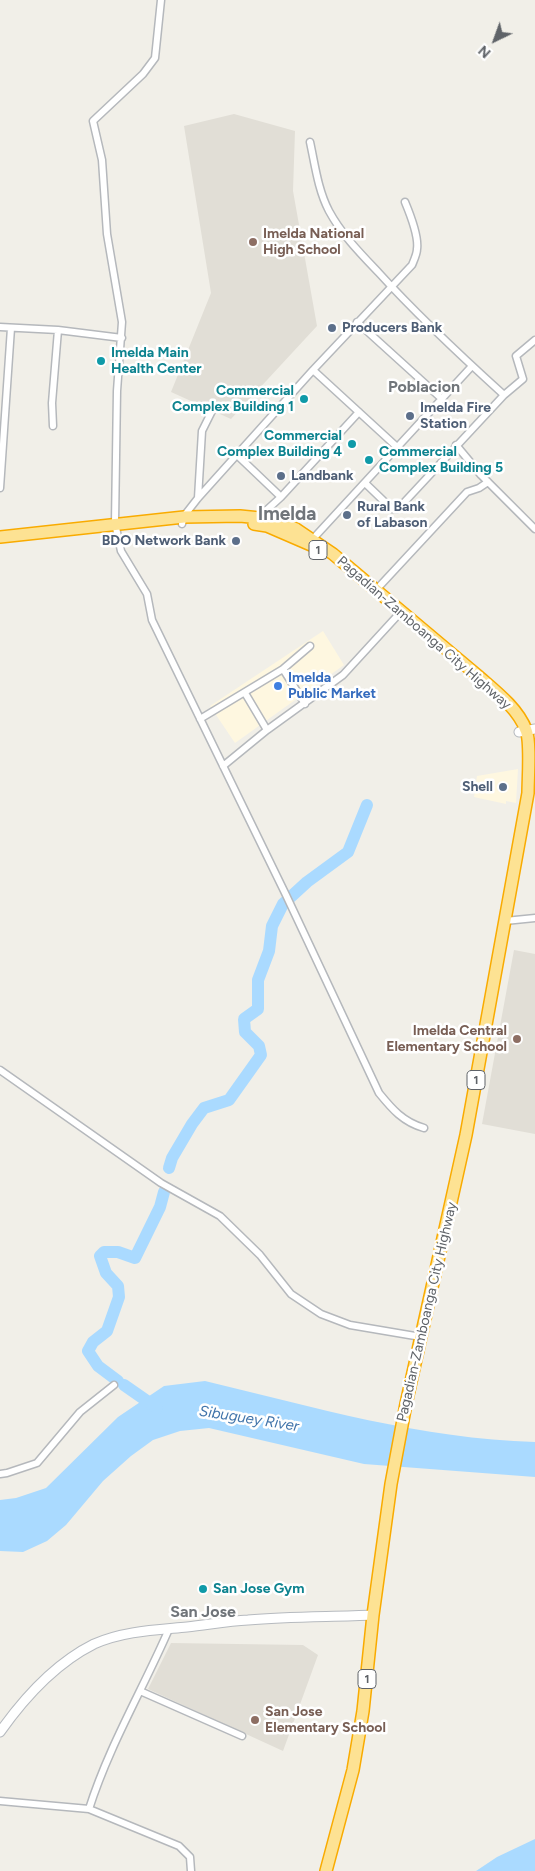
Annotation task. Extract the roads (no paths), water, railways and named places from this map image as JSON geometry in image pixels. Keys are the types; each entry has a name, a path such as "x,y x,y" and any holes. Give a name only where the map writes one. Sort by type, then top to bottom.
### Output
{"highway":[{"name":"Pagadian-Zamboanga City Highway","path":"0,537 30,535 47,531 183,520 259,517 270,519 296,529 498,700 513,720 527,731"},
{"name":"Pagadian-Zamboanga City Highway","path":"183,520 246,522 267,526 310,542 333,554 500,694 517,714 527,731 528,793 466,1134 390,1484 373,1615 364,1711 353,1770 326,1871"}],"main road":[{"path":"0,1732 36,1688 80,1652 101,1641 126,1634 248,1620 373,1615"}],"street":[{"path":"161,0 155,58 143,74 93,121 102,160 107,234 119,299 122,338 117,391 115,527 121,551 147,594 152,620 286,895 378,1093 395,1113 411,1124 424,1128"},
{"path":"310,142 320,188 328,210 340,230 392,287 504,395"},
{"path":"183,520 198,498 357,322 412,265 417,250 417,237 405,202"},
{"path":"357,322 442,399"},
{"path":"0,327 58,330 122,338"},
{"path":"0,488 10,328"},
{"path":"53,426 52,402 58,330"},
{"path":"365,483 394,510 398,509 504,395 523,380 516,356 535,340"},
{"path":"310,542 472,366"},
{"path":"313,370 397,447"},
{"path":"198,498 202,432 213,409"},
{"path":"259,517 281,497 358,412"},
{"path":"456,445 487,482 535,528"},
{"path":"237,455 281,497"},
{"path":"376,590 467,492 479,488 487,482"},
{"path":"223,766 268,730 333,684 350,669 398,615"},
{"path":"200,719 283,669 310,646"},
{"path":"283,669 305,704"},
{"path":"245,693 268,730"},
{"path":"505,921 535,918"},
{"path":"0,1070 160,1182 220,1216 260,1255 291,1294 322,1314 350,1325 421,1337"},
{"path":"0,1474 38,1463 80,1412 114,1385"},
{"path":"89,1809 124,1720 153,1666 169,1628"},
{"path":"140,1691 242,1736"},
{"path":"0,1801 89,1809 179,1846 190,1857 191,1871"}],"water":[{"name":"Sibuguey River","path":"205,1381 328,1411 410,1428 493,1440 535,1442 535,1477 364,1464 209,1428 180,1431 153,1440 131,1456 103,1481 66,1525 47,1541 23,1552 0,1551 0,1500 16,1498 46,1488 118,1417 164,1386"},
{"path":"535,1839 535,1871 476,1871 497,1857"}],"waterway":[{"path":"169,1168 172,1158 204,1108 229,1100 261,1055 259,1046 245,1032 244,1019 258,1009 258,980 269,951 272,926 283,904 307,882 348,852 367,805"},
{"path":"118,1381 98,1366 88,1351 93,1342 107,1331 119,1297 118,1286 106,1273 100,1256 104,1252 118,1252 135,1258 160,1207 164,1192"},
{"path":"124,1385 157,1408"}],"place":[{"name":"Imelda National High School","path":"253,242"},
{"name":"Producers Bank","path":"332,328"},
{"name":"Imelda Main Health Center","path":"101,361"},
{"name":"Commercial Complex Building 1","path":"304,399"},
{"name":"Imelda Fire Station","path":"410,416"},
{"name":"Commercial Complex Building 4","path":"352,444"},
{"name":"Commercial Complex Building 5","path":"369,460"},
{"name":"Landbank","path":"281,476"},
{"name":"Rural Bank of Labason","path":"347,515"},
{"name":"BDO Network Bank","path":"236,541"},
{"name":"Imelda Public Market","path":"278,686"},
{"name":"Shell","path":"503,787"},
{"name":"Imelda Central Elementary School","path":"517,1039"},
{"name":"San Jose Gym","path":"203,1589"},
{"name":"San Jose Elementary School","path":"255,1720"}],"district":[{"name":"Poblacion","path":"424,387"},
{"name":"Imelda","path":"287,514"},
{"name":"San Jose","path":"203,1612"}]}
